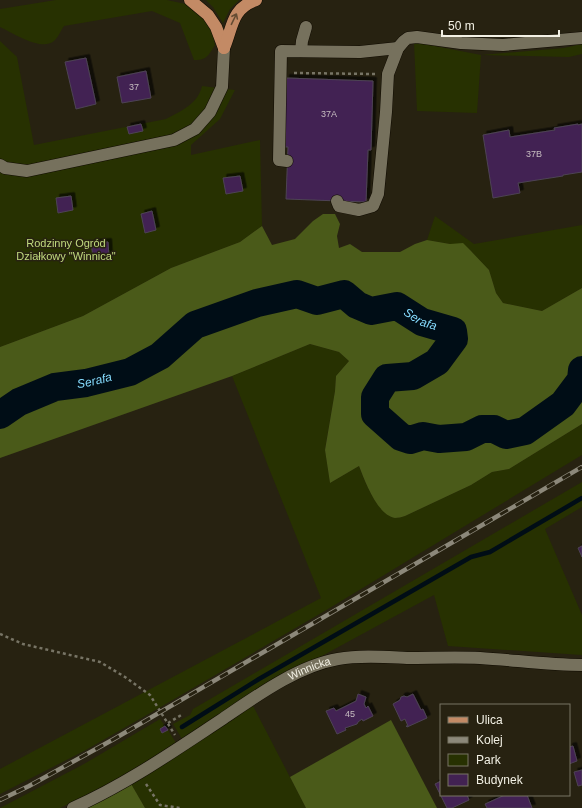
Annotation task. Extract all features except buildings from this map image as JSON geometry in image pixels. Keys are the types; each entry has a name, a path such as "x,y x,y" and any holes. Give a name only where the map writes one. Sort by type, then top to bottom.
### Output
{"main road":[{"path":"190,0 208,15 216,27 224,48"},
{"path":"224,48 229,37 232,23 237,14 247,3 256,0"}],"street":[{"path":"301,51 306,27"},
{"path":"337,201 339,206 359,210 373,206 378,194 388,74 398,48 408,38 417,37 461,43 503,45 582,38"},
{"path":"0,165 5,168 27,170 174,140 190,132 195,129 210,112 222,87 224,48"},
{"path":"288,160 279,160 281,51 360,52 398,48"},
{"name":"Winnicka","path":"73,808 90,801 181,746 265,690 308,668 338,659 365,657 480,658 551,665 582,665"}],"path":[{"path":"280,73 388,74"},
{"path":"0,634 22,644 100,662 150,696 168,723 183,714"},
{"path":"138,772 160,805 180,808"}],"green space":[{"path":"56,0 167,0 190,5 211,27 215,45 207,57 194,60 180,23 152,11 64,26 55,40 50,43 43,44 28,41 0,27 0,9"},
{"path":"206,0 239,0 230,9 223,23 213,7"},
{"name":"Rodzinny Ogród Działkowy \"Winnica\"","path":"0,41 17,57 34,145 166,119 183,110 193,102 197,98 202,86 235,90 220,119 191,145 191,155 260,140 262,226 240,242 171,268 83,316 0,347"},
{"path":"414,42 481,55 477,113 417,111"},
{"path":"582,44 582,54 569,57 481,55 564,48"},
{"path":"323,214 335,214 340,224 337,236 339,248 350,244 362,252 400,252 415,244 427,240 450,244 463,243 489,270 496,293 503,303 542,311 582,288 582,424 509,469 492,472 471,485 405,516 395,518 389,516 377,504 368,488 359,466 330,483 325,450 335,391 336,376 349,361 339,352 310,344 232,376 0,458 0,347 83,316 171,268 240,242 262,226 272,245 295,239 313,221"},
{"path":"435,216 474,244 582,225 582,288 542,311 503,303 496,293 489,270 463,244 450,244 427,240"},
{"path":"310,344 339,352 349,361 336,376 335,391 325,449 330,483 359,466 364,480 373,496 383,511 389,516 396,518 405,516 471,485 492,472 509,469 582,424 582,455 328,609 152,712 84,751 0,794 0,769 321,598 232,376"},
{"path":"582,482 582,507 545,529 582,615 582,655 448,646 434,595 274,682 182,739 173,724 190,715 193,709"},
{"path":"252,704 306,808 145,808 130,782"},
{"path":"160,719 165,726 160,729 162,733 168,730 176,743 113,782 60,808 0,808 84,764"},
{"path":"391,720 437,808 306,808 290,777"},
{"path":"130,782 145,808 84,808"}],"waterway":[{"name":"Serafa","path":"0,415 19,402 55,387 86,383 130,372 160,356 195,325 257,303 297,294 317,301 344,294 357,305 371,311 397,306 422,322 453,331 454,339 437,362 413,376 387,378 375,397 375,414 401,437 410,440 423,436 439,439 466,437 482,429 494,429 506,435 525,431 563,404 581,380 582,370"},
{"path":"182,727 259,679 471,557 490,552 582,498"}],"railway":[{"path":"0,800 29,786 114,739 582,467"}]}
